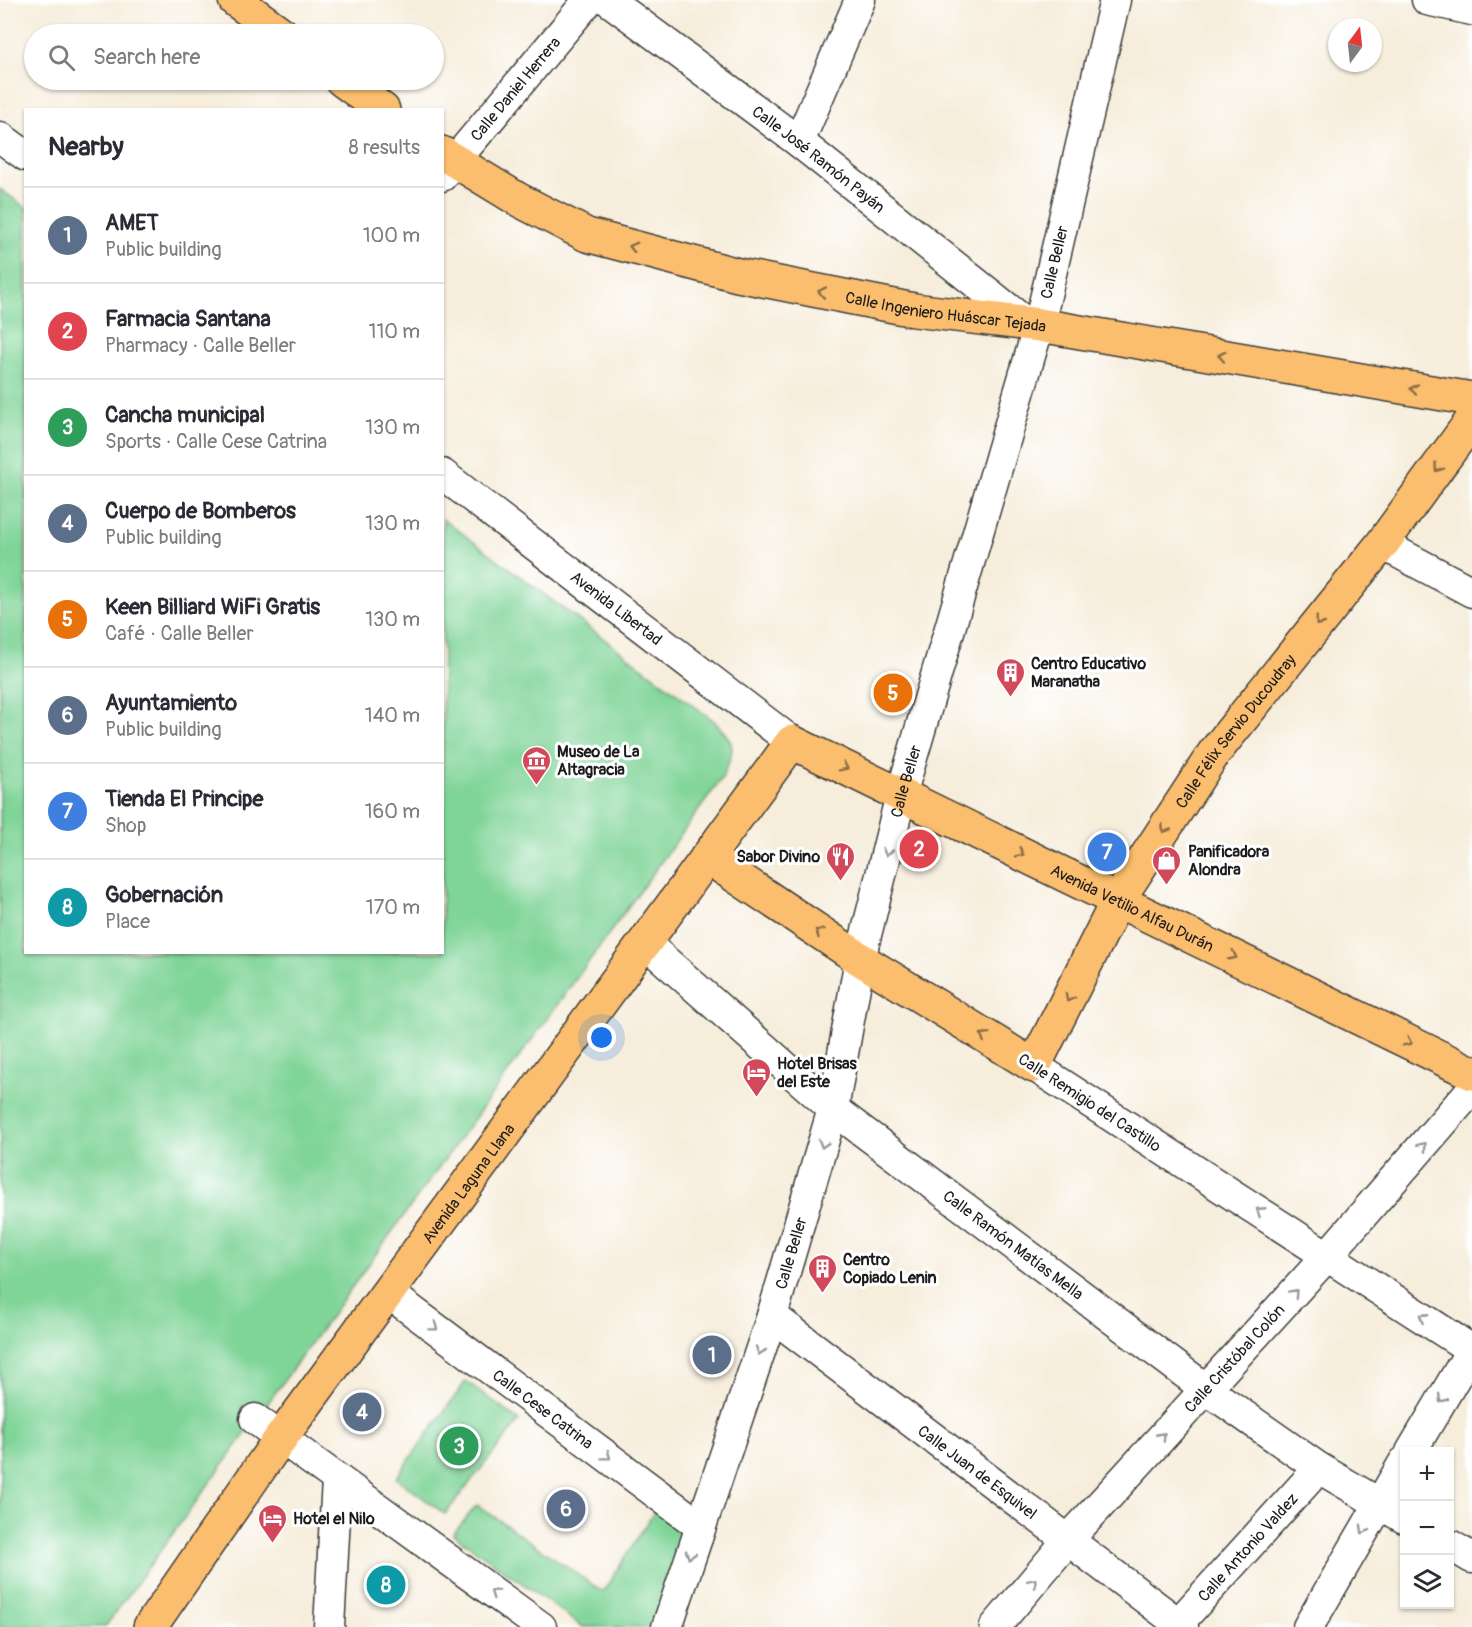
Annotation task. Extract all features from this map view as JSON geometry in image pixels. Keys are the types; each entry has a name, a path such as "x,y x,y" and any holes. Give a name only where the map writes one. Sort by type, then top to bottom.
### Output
{"main road":[{"path":"235,0 268,24"},
{"path":"356,90 380,108"},
{"name":"Calle Ingeniero Huáscar Tejada","path":"446,164 587,235 738,275 914,310 1032,324 1472,399"},
{"name":"Calle Félix Servio Ducoudray","path":"1034,1066 1118,900 1214,753 1382,544 1472,420"},
{"name":"Avenida Vetilio Alfau Durán","path":"792,742 1472,1073"},
{"name":"Avenida Laguna Llana","path":"150,1627 280,1439 792,742"},
{"name":"Calle Remigio del Castillo","path":"707,856 860,959 1034,1066"}],"street":[{"name":"Calle Daniel Herrera","path":"446,164 589,0"},
{"name":"Calle José Ramón Payán","path":"608,0 799,142 1032,324"},
{"path":"799,142 860,0"},
{"name":"Calle Beller","path":"667,1627 772,1316 833,1110 860,959 901,795 1032,324 1115,0"},
{"path":"1427,0 1472,10"},
{"path":"0,137 24,155"},
{"name":"Avenida Libertad","path":"444,476 792,742"},
{"path":"1382,544 1472,592"},
{"name":"Calle Ramón Matías Mella","path":"644,942 833,1110 1206,1389 1319,1468 1392,1511"},
{"name":"Calle Remigio del Castillo","path":"1034,1066 1472,1349"},
{"name":"Calle Cristóbal Colón","path":"995,1627 1068,1540 1329,1255 1472,1089"},
{"name":"Calle Cese Catrina","path":"387,1292 700,1526"},
{"name":"Calle Juan de Esquivel","path":"772,1316 1179,1626"},
{"path":"1414,1447 1472,1349"},
{"path":"255,1419 541,1627"},
{"name":"Calle Antonio Valdez","path":"1179,1626 1319,1468"},
{"path":"1308,1627 1392,1511 1400,1478"},
{"path":"329,1627 337,1480"},
{"path":"1454,1548 1472,1558"}],"green space":[{"path":"0,189 24,207 24,954 444,954 444,520 713,720 730,741 732,752 722,778 105,1627 0,1627"},
{"path":"466,1381 519,1421 445,1514 396,1478"},
{"path":"663,1498 700,1526 667,1627 583,1627 453,1534 477,1505 603,1592"}],"place":[{"name":"Keen Billiard WiFi Gratis","path":"893,693"},
{"name":"Centro Educativo Maranatha","path":"1010,698"},
{"name":"Museo de La Altagracia","path":"536,786"},
{"name":"Farmacia Santana","path":"919,849"},
{"name":"Tienda El Principe","path":"1107,852"},
{"name":"Sabor Divino","path":"841,882"},
{"name":"Panificadora Alondra","path":"1167,886"},
{"name":"Hotel Brisas del Este","path":"756,1098"},
{"name":"Centro Copiado Lenin","path":"822,1294"},
{"name":"AMET","path":"712,1355"},
{"name":"Cuerpo de Bomberos","path":"362,1412"},
{"name":"Cancha municipal","path":"459,1446"},
{"name":"Ayuntamiento","path":"566,1509"},
{"name":"Hotel el Nilo","path":"272,1544"},
{"name":"Gobernación","path":"386,1585"}]}
